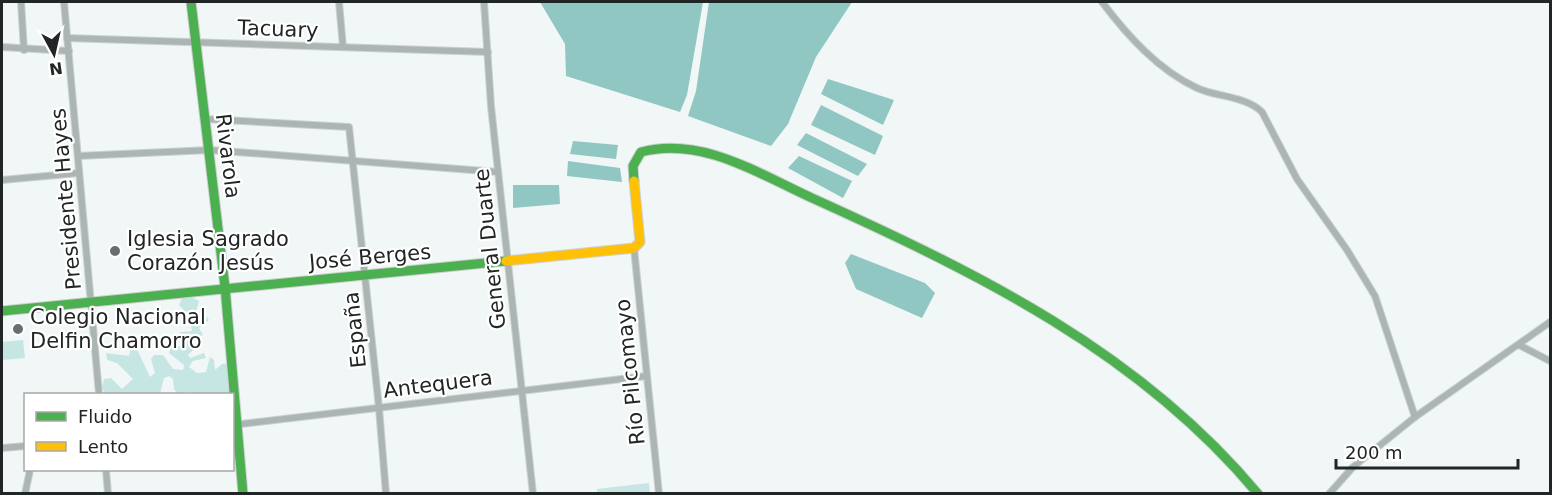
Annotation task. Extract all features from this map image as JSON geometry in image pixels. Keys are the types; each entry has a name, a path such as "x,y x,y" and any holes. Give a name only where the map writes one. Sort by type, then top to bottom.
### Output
{"street":[{"path":"21,2 24,50"},
{"name":"Presidente Hayes","path":"64,2 99,393"},
{"name":"Rivarola","path":"191,2 225,287 232,393"},
{"path":"339,2 343,47"},
{"name":"General Duarte","path":"484,2 498,172 533,494"},
{"path":"1102,2 1116,21 1158,63 1184,81 1221,97 1252,105 1262,112 1297,179 1347,249 1375,296 1415,417"},
{"name":"Tacuary","path":"67,38 488,52"},
{"path":"2,47 69,51"},
{"name":"España","path":"206,119 349,127 366,276 386,494"},
{"path":"634,248 640,242 633,166 641,152 657,146 712,154 900,236 1015,295 1117,361 1201,432 1235,465 1258,494"},
{"path":"78,156 210,150 498,172"},
{"path":"2,180 80,173"},
{"name":"José Berges","path":"2,311 634,248"},
{"name":"Río Pilcomayo","path":"634,248 659,494"},
{"path":"1329,494 1353,467 1415,417 1551,322"},
{"path":"1519,345 1551,361"},
{"name":"Antequera","path":"234,425 647,376"},
{"name":"Rivarola","path":"234,425 243,494"},
{"path":"2,448 24,446"},
{"path":"25,494 30,471"},
{"path":"106,471 108,494"}],"shaded area":[{"path":"191,297 199,301 195,315 206,316 209,320 199,328 203,335 192,340 194,349 188,355 190,358 204,353 206,358 193,361 189,367 197,373 206,372 210,357 214,360 215,370 222,364 229,363 232,393 177,393 174,389 173,379 169,376 164,378 160,393 105,393 102,387 104,379 111,378 122,389 133,379 117,363 107,360 106,353 129,356 131,347 135,345 150,377 155,373 151,359 154,355 163,355 173,369 183,370 184,365 169,353 171,348 182,345 180,332 192,331 189,315 179,305 182,298"},
{"path":"23,340 25,358 2,360 2,342"},
{"path":"649,483 650,493 597,493 597,489"}],"water":[{"path":"540,2 703,2 687,95 680,112 566,76 565,44"},
{"path":"709,2 852,2 816,57 788,124 771,146 688,116 696,91"},
{"path":"828,79 894,100 883,125 821,94"},
{"path":"821,105 883,136 875,155 811,125"},
{"path":"806,133 867,164 858,176 797,145"},
{"path":"573,141 618,145 616,159 570,154"},
{"path":"799,156 852,181 843,198 788,168"},
{"path":"568,161 620,168 622,182 567,176"},
{"path":"513,185 559,185 560,204 513,208"},
{"path":"851,254 925,283 935,293 922,318 856,289 845,263"}],"traffic: fast":[{"path":"191,2 225,287 243,494"},
{"path":"634,181 633,166 641,152 664,148 708,153 751,169 935,256 995,287 1053,321 1109,358 1162,398 1212,444 1258,494"},
{"path":"2,311 506,261"}],"traffic: slow":[{"path":"506,261 634,248 640,242 634,181"}],"place":[{"name":"Iglesia Sagrado Corazón Jesús","path":"115,251"},
{"name":"Colegio Nacional Delfin Chamorro","path":"18,329"}]}
